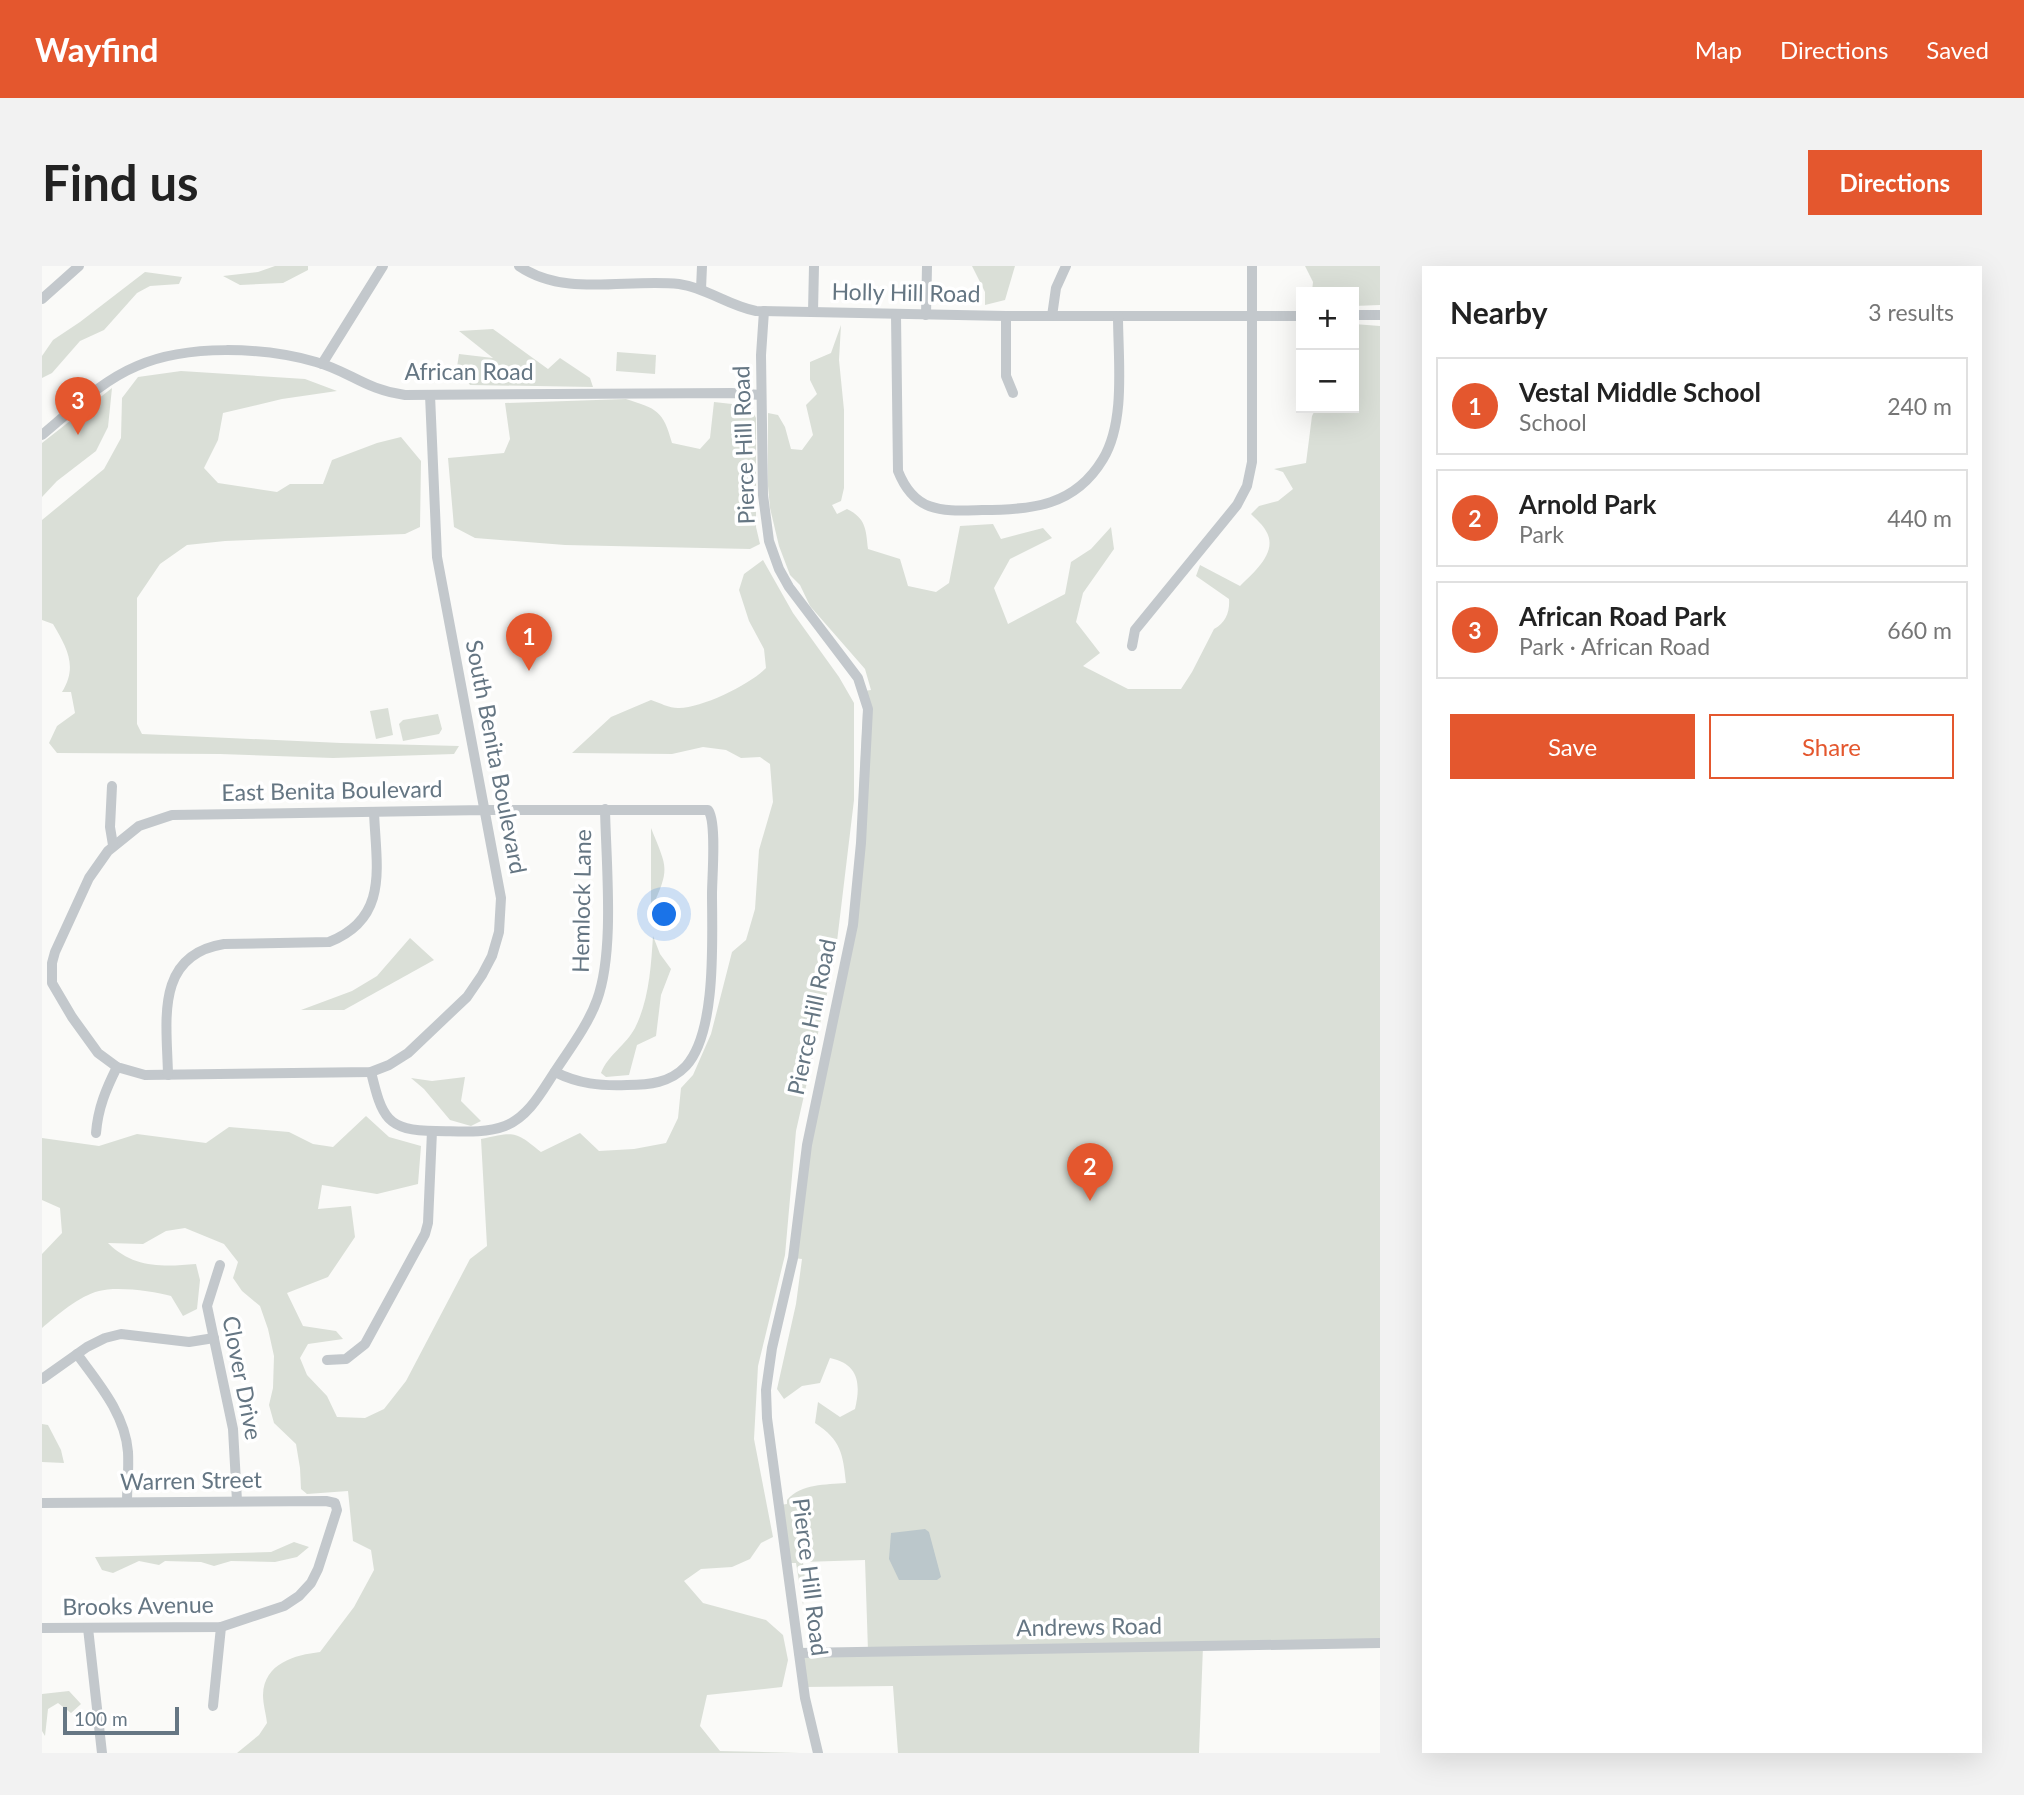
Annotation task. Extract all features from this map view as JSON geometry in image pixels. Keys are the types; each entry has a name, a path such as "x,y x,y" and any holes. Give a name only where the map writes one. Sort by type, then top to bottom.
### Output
{"street":[{"path":"42,299 79,266"},
{"path":"322,364 383,266"},
{"name":"Holly Hill Road","path":"519,266 543,279 563,284 680,284 701,289 740,308 764,311 926,316 1296,316"},
{"path":"701,289 702,266"},
{"path":"813,312 814,266"},
{"path":"926,316 927,266"},
{"path":"1052,316 1056,288 1066,266"},
{"path":"1132,646 1135,630 1237,505 1247,486 1252,463 1252,266"},
{"name":"Pierce Hill Road","path":"764,311 761,395 763,495 767,528 779,569 789,587 858,678 869,709 853,925 809,1133 793,1258 772,1348 766,1390 767,1419 799,1653 812,1734 818,1753"},
{"path":"896,315 898,471 911,494 922,503 943,511 1029,509 1066,496 1090,477 1111,445 1117,418 1118,316"},
{"path":"1359,315 1380,315"},
{"path":"1006,316 1006,376 1013,393"},
{"name":"African Road","path":"42,435 115,378 136,366 197,350 291,356 322,364 366,386 388,393 761,395"},
{"name":"South Benita Boulevard","path":"371,1072 408,1053 467,997 492,956 499,932 501,898 438,556 430,395"},
{"path":"112,786 110,827 113,845"},
{"name":"Hemlock Lane","path":"371,1072 384,1113 392,1121 409,1130 477,1131 502,1127 514,1122 534,1103 594,1006 606,961 605,809"},
{"name":"East Benita Boulevard","path":"46,973 89,878 113,845 139,826 172,815 704,809 711,814 712,965 706,1014 699,1043 691,1058 672,1077 646,1086 586,1084 555,1072"},
{"path":"168,1075 169,993 180,966 192,956 209,946 224,944 329,942 359,925 372,906 375,890 374,812"},
{"path":"46,973 98,1054 117,1067 145,1075 371,1072"},
{"path":"96,1133 103,1095 117,1067"},
{"path":"327,1360 346,1359 365,1345 425,1234 428,1223 432,1131"},
{"name":"Clover Drive","path":"219,1265 207,1306 233,1429 237,1502"},
{"path":"42,1379 105,1338 121,1334 176,1342 214,1338"},
{"path":"77,1354 115,1408 123,1429 128,1451 127,1502"},
{"name":"Warren Street","path":"42,1503 326,1501 335,1503 337,1508"},
{"name":"Brooks Avenue","path":"42,1628 221,1627 284,1606 299,1596 311,1583 337,1508"},
{"path":"213,1706 221,1627"},
{"path":"88,1628 102,1753"},
{"name":"Andrews Road","path":"799,1653 1380,1643"}],"shaded area":[{"path":"275,266 308,266 308,270 283,283 240,285 223,276 258,272"},
{"path":"972,266 1015,266 1005,300 985,305 985,292"},
{"path":"1305,266 1380,266 1380,305 1359,306 1359,287 1312,287 1313,282"},
{"path":"145,272 182,277 179,284 150,286 137,293 104,330 80,341 52,373 42,378 42,356 53,340"},
{"path":"1359,324 1380,326 1380,1643 1203,1646 1199,1753 898,1753 893,1686 804,1687 799,1653 868,1651 865,1560 803,1562 806,1588 803,1605 796,1563 787,1563 780,1505 787,1504 787,1500 800,1490 846,1483 839,1448 830,1435 815,1423 818,1402 840,1417 855,1409 857,1400 856,1376 847,1365 830,1358 820,1383 802,1386 784,1399 777,1389 796,1304 802,1259 793,1258 807,1145 853,925 864,691 871,690 865,669 810,606 800,585 790,575 779,546 768,486 768,413 778,415 785,427 791,449 802,450 813,435 806,405 817,394 810,380 810,362 831,353 841,325 839,360 844,410 844,488 841,501 832,505 837,514 847,509 858,516 865,530 868,549 900,559 908,586 936,592 949,583 960,526 993,524 1001,539 1043,528 1052,538 1010,559 994,588 1008,624 1065,594 1071,562 1091,549 1111,527 1114,549 1083,593 1076,622 1100,653 1083,666 1128,689 1181,689 1214,629 1224,620 1229,608 1229,599 1196,576 1200,565 1240,586 1263,561 1269,547 1269,539 1261,524 1251,514 1259,506 1278,501 1293,489 1283,472 1274,469 1306,463 1314,413 1359,413"},
{"path":"493,329 548,369 560,358 590,378 593,387 470,385 457,367 459,354 493,358 459,331"},
{"path":"617,352 656,355 655,374 616,371"},
{"path":"181,371 305,379 337,391 282,399 223,413 218,440 204,468 218,483 277,492 290,484 323,484 332,460 401,437 421,461 420,527 405,534 187,545 160,564 137,598 137,724 142,734 459,746 454,754 333,758 57,753 49,743 57,726 75,713 71,692 62,692 69,674 69,657 53,624 42,620 42,520 104,469 121,438 122,398 138,377"},
{"path":"112,388 108,427 96,451 57,481 42,497 42,443"},
{"path":"626,399 657,412 662,417 672,443 700,449 710,438 714,402 750,406 756,418 756,527 760,544 750,549 565,545 475,538 454,527 448,458 504,453 510,439 505,403"},
{"path":"763,560 793,613 839,677 854,703 854,800 835,958 796,1131 785,1255 758,1366 754,1439 773,1537 761,1543 750,1559 732,1567 701,1569 684,1581 703,1603 766,1620 783,1635 788,1660 782,1687 707,1695 700,1726 720,1751 800,1753 237,1753 259,1735 267,1723 263,1695 269,1675 291,1658 320,1652 354,1607 374,1570 371,1550 353,1541 348,1491 307,1494 301,1489 296,1444 274,1423 269,1405 273,1388 274,1356 268,1329 260,1306 242,1291 233,1278 238,1262 224,1244 185,1228 166,1231 143,1244 108,1243 128,1257 149,1264 196,1264 200,1280 197,1309 183,1316 171,1296 135,1290 106,1290 91,1293 76,1301 42,1328 42,1254 62,1233 60,1208 42,1200 42,1138 99,1146 137,1134 206,1143 229,1127 289,1132 313,1144 333,1147 366,1116 389,1137 421,1146 418,1184 377,1194 322,1185 318,1209 351,1206 355,1237 328,1277 287,1293 303,1326 336,1331 343,1339 308,1344 300,1358 307,1375 327,1396 337,1417 365,1418 384,1409 406,1381 470,1259 487,1246 481,1139 508,1134 519,1136 541,1152 580,1133 599,1151 634,1149 666,1143 678,1118 681,1088 693,1075 711,1034 732,952 746,940 755,909 759,850 773,802 770,764 760,757 741,758 726,750 703,747 672,754 572,753 611,717 651,700 675,708 712,700 737,688 766,668 764,649 749,621 739,590 744,574"},
{"path":"388,708 393,735 376,739 370,711"},
{"path":"438,714 442,729 439,734 403,741 399,724 403,720"},
{"path":"651,828 661,853 664,877 651,910"},
{"path":"653,936 660,954 671,969 661,995 656,1036 637,1045 629,1075 606,1077 601,1073 604,1067 631,1034 640,1017 650,971"},
{"path":"410,938 434,960 344,1010 301,1010 352,991 377,976"},
{"path":"465,1077 461,1101 481,1121 471,1126 450,1120 411,1078 432,1081"},
{"path":"42,1424 48,1425 61,1450 64,1463 42,1462"},
{"path":"925,1529 929,1532 941,1577 937,1580 899,1580 889,1559 891,1533"},
{"path":"294,1542 309,1547 297,1557 275,1562 231,1561 214,1566 201,1562 165,1561 159,1565 139,1561 113,1573 102,1570 95,1557 271,1552"},
{"path":"69,1691 81,1704 71,1713 58,1703 48,1709 45,1736 42,1731 42,1694"}],"place":[{"name":"African Road Park","path":"78,435"},
{"name":"Vestal Middle School","path":"529,671"},
{"name":"Arnold Park","path":"1090,1201"}]}
